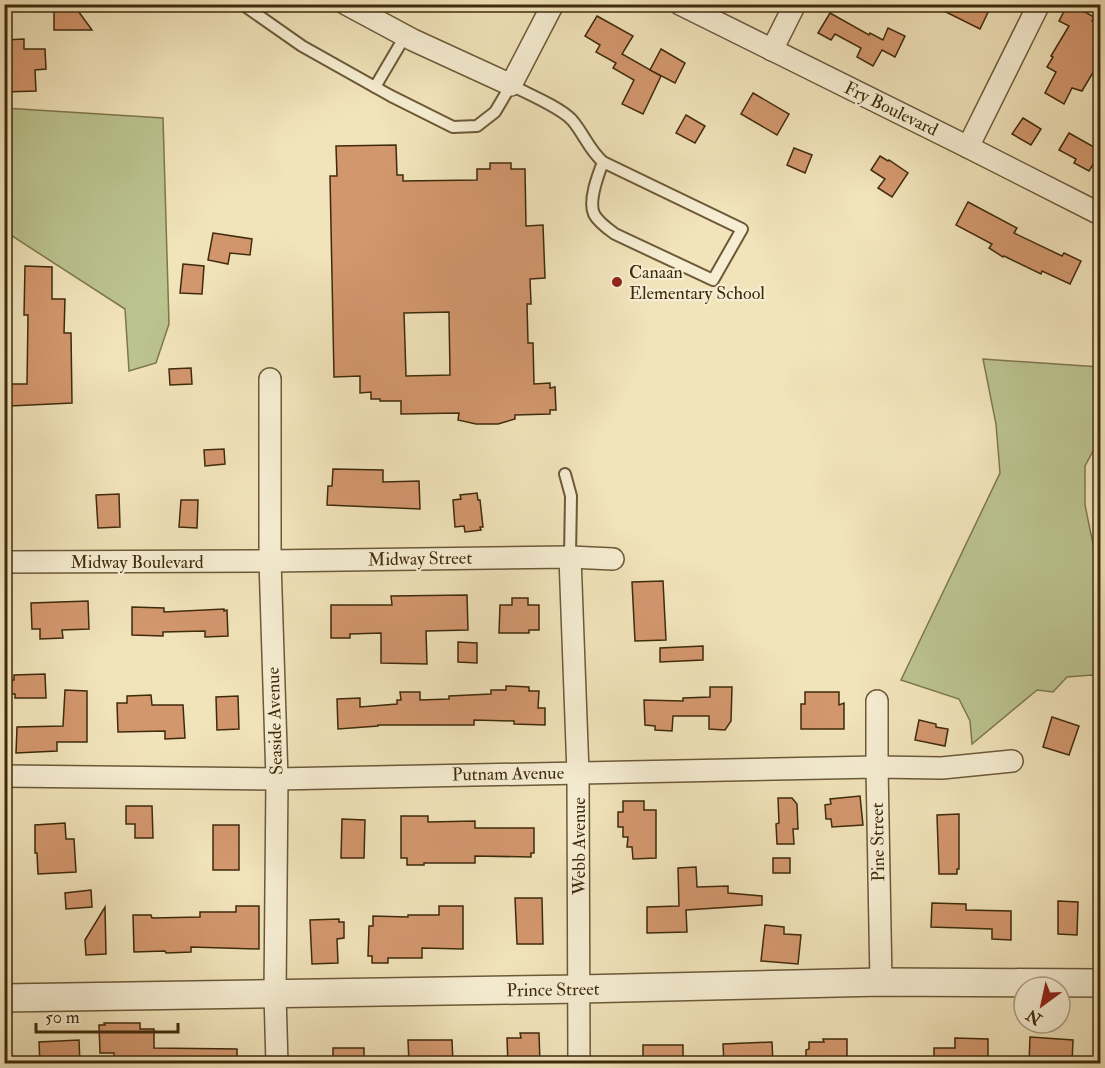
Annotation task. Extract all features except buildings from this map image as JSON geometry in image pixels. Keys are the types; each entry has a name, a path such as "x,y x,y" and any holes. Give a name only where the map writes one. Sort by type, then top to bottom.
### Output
{"street":[{"path":"345,4 405,36 511,85 553,4"},
{"name":"Fry Boulevard","path":"680,4 1101,214"},
{"path":"772,50 795,4"},
{"path":"968,147 1039,4"},
{"name":"Seaside Avenue","path":"270,379 270,561 277,779 275,993 277,1064"},
{"name":"Midway Street","path":"270,561 570,557 613,559"},
{"name":"Webb Avenue","path":"570,557 578,773 579,1064"},
{"name":"Midway Boulevard","path":"4,562 270,561"},
{"name":"Pine Street","path":"877,701 881,982"},
{"name":"Putnam Avenue","path":"4,776 277,779 877,767 942,768 1012,761"},
{"name":"Prince Street","path":"4,998 881,982 1101,983"}],"lane":[{"path":"242,4 302,46 453,127 477,126 495,112 511,85 559,110 578,127 594,155 603,162 742,230 713,280 621,237 602,224 594,214 592,206 597,178 603,162"},
{"path":"375,87 405,36"},
{"path":"566,474 571,496 570,557"}],"green space":[{"path":"4,108 163,118 169,324 156,363 129,371 125,309 5,230"},
{"path":"983,359 1100,367 1100,438 1085,466 1085,505 1094,549 1100,551 1100,681 1092,675 1067,677 1053,692 1037,690 972,744 970,721 959,699 901,680 1000,473 996,424"}],"place":[{"name":"Canaan Elementary School","path":"617,282"}]}
